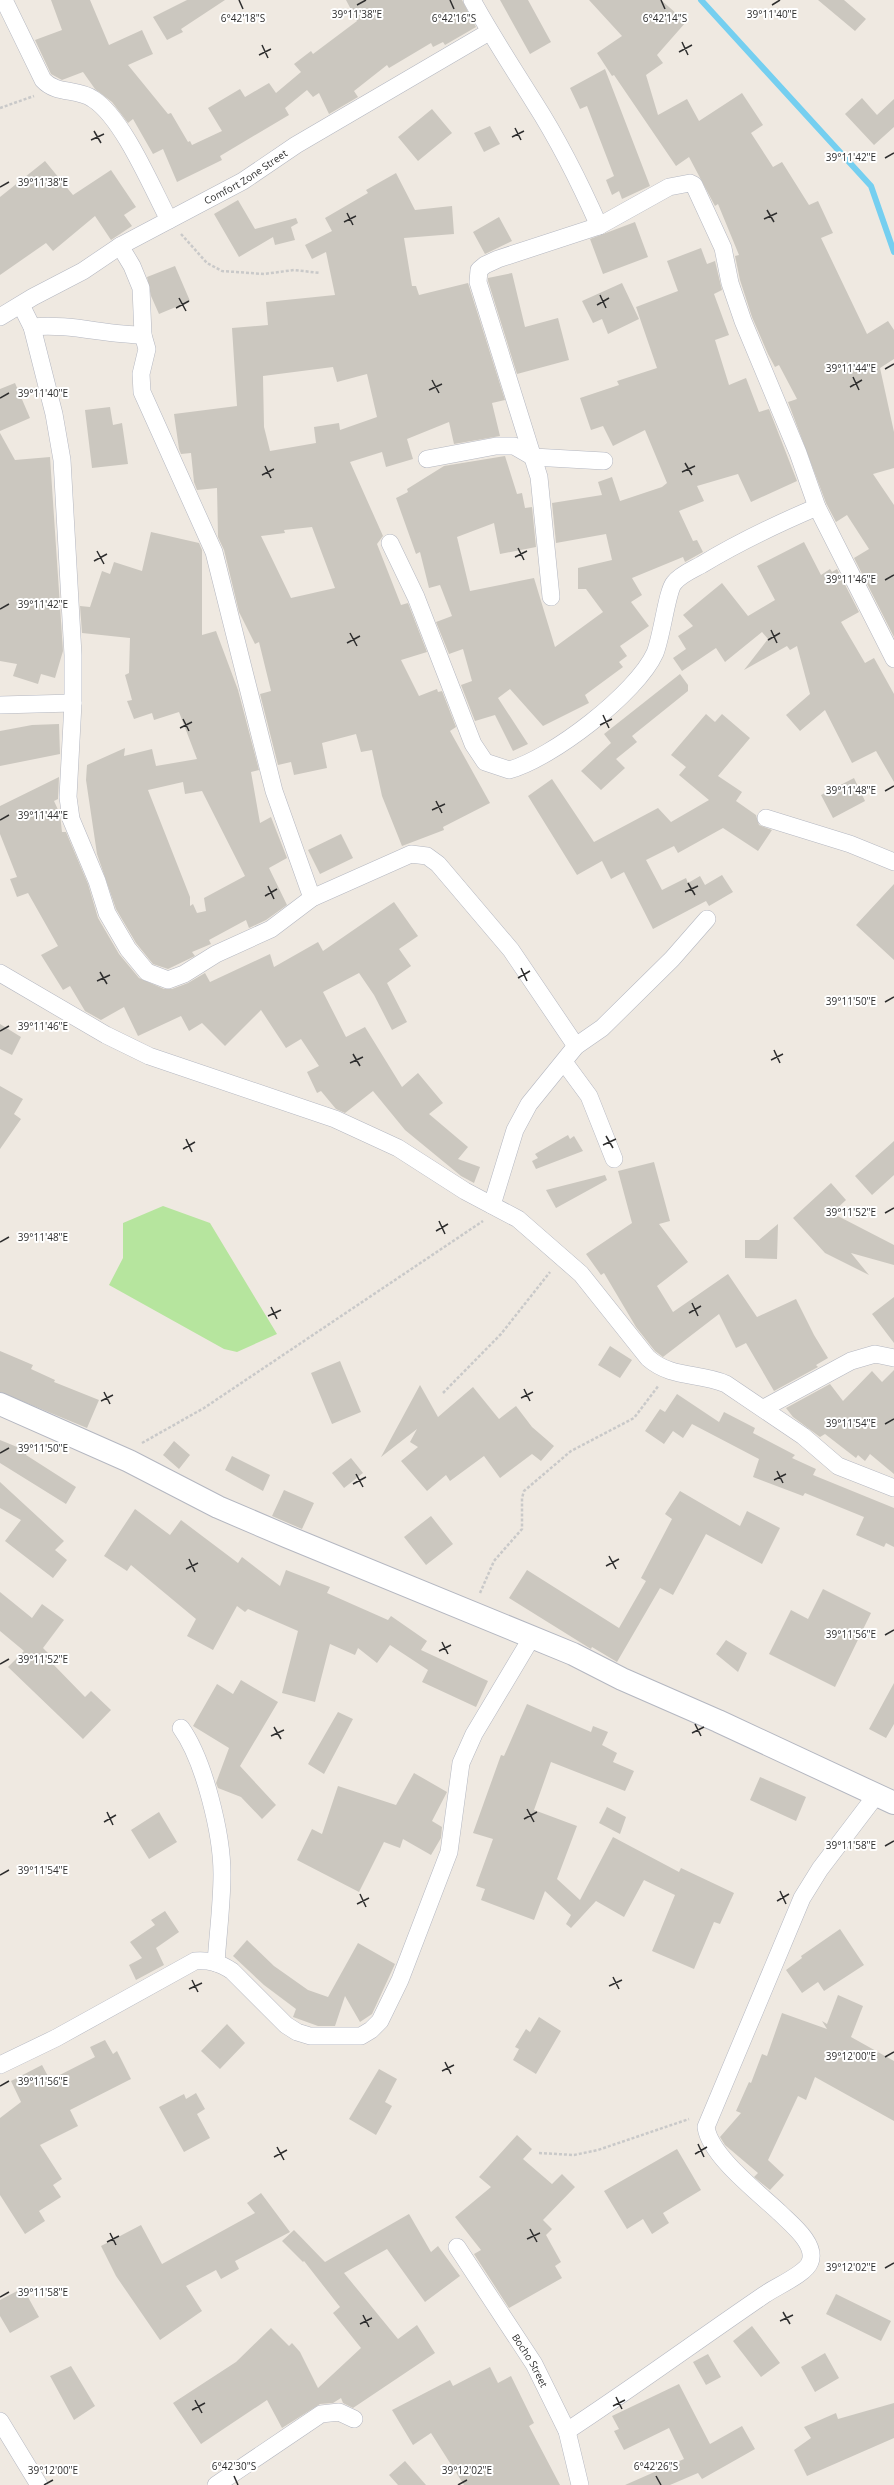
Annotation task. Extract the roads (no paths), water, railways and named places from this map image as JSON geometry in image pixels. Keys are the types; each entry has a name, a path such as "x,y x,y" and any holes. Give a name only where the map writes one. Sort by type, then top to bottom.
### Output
{"street":[{"path":"472,0 489,32 556,140 599,226"},
{"path":"5,2 43,80 54,90 84,94 101,105 122,132 169,220"},
{"name":"Comfort Zone Street","path":"0,317 83,271 120,246 243,181 296,145 489,32"},
{"path":"551,597 539,477 478,282 479,270 485,264 498,259 599,226 669,187 686,183 694,185 724,248 730,283 743,321 798,453 817,507 894,659"},
{"path":"120,246 132,266 141,288 143,335 147,349 141,374 142,392 214,552 274,791 312,898"},
{"path":"21,304 32,328 54,414 62,460 70,581 73,703 68,797 71,819 97,882 106,913 128,949 147,972 168,980 184,974 216,954 271,929 312,898 411,854 426,856 438,864 511,950 576,1046"},
{"path":"32,328 54,326 117,335 143,335"},
{"path":"427,459 496,446 514,446 533,457 604,461"},
{"path":"390,543 416,597 473,744 485,762 509,770 551,749 593,720 627,691 647,668 655,653 664,625 669,592 678,579 746,538 817,507"},
{"path":"0,705 73,703"},
{"path":"766,818 850,844 894,862"},
{"path":"496,1207 514,1130 529,1104 576,1046 602,1028 672,959 707,919"},
{"path":"0,973 106,1035 149,1056 335,1119 391,1145 518,1219 581,1274 648,1358 670,1372 713,1378 726,1384 764,1408 803,1436 838,1466 894,1488"},
{"path":"564,1062 589,1096 614,1159"},
{"path":"764,1408 851,1361 875,1354 894,1358"},
{"path":"0,1404 119,1456 225,1510 532,1637 886,1799 820,1869 802,1898 706,2127 707,2136 713,2146 809,2245 812,2254 810,2263 804,2271 770,2291 641,2383 567,2431"},
{"path":"0,2065 56,2038 184,1966 196,1961 216,1962 232,1971 286,2025 297,2032 310,2036 361,2036 371,2030 380,2021 400,1980 449,1852 461,1763 474,1734 532,1637"},
{"path":"181,1728 197,1755 216,1830 222,1873 216,1962"},
{"name":"Bocho Street","path":"457,2247 534,2364 567,2431 580,2485"},
{"path":"216,2485 321,2414 339,2412 354,2419"},
{"path":"0,2421 39,2485"}],"waterway":[{"path":"701,0 871,186 894,252"}]}
